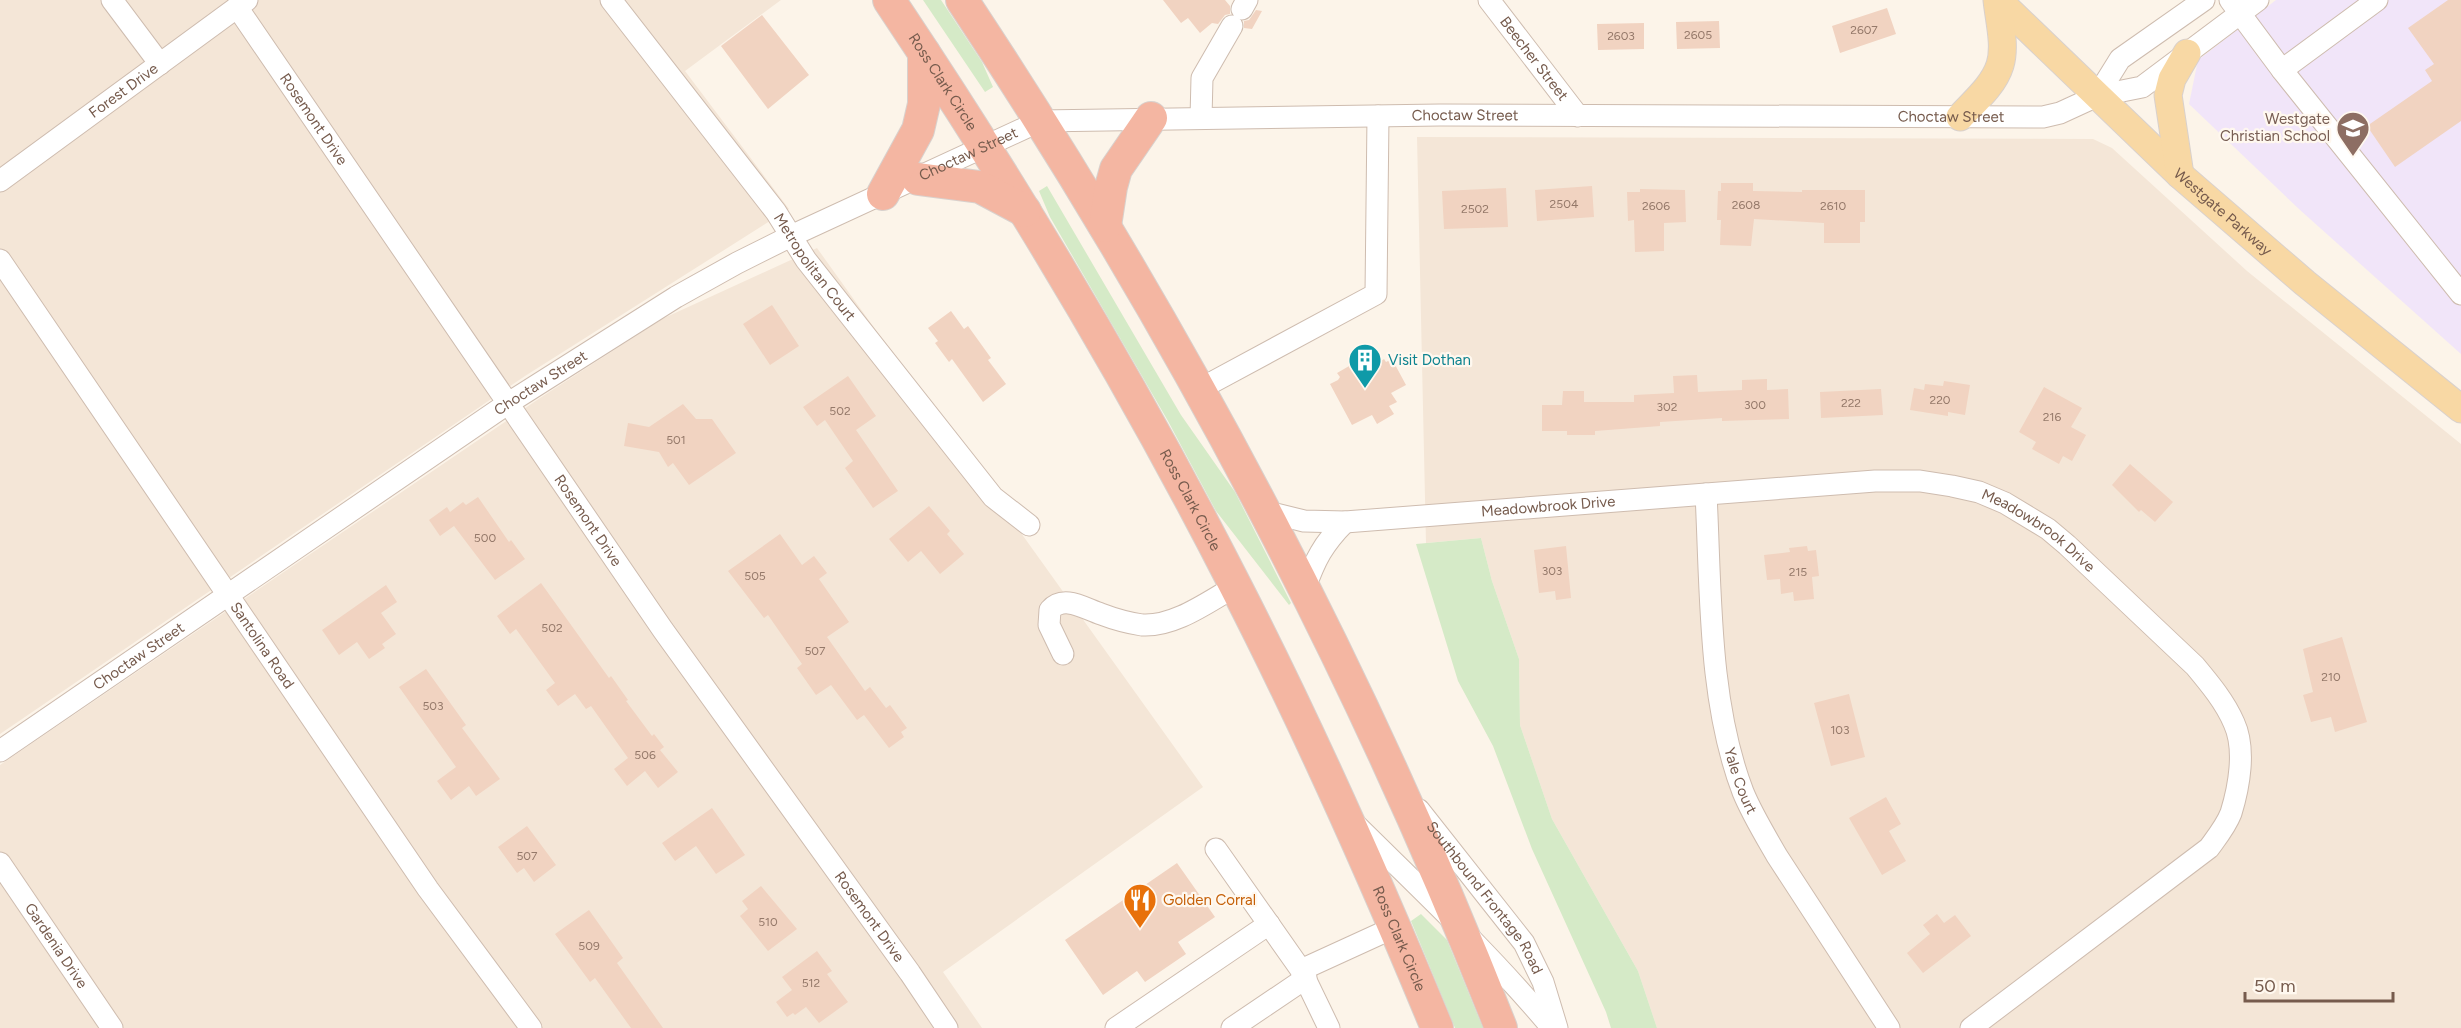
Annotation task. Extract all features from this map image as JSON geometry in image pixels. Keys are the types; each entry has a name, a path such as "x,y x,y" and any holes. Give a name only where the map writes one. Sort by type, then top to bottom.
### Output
{"highway":[{"name":"Ross Clark Circle","path":"889,0 1026,211 1119,370 1236,586 1344,814 1437,1028"},
{"path":"962,0 1105,226 1198,390 1305,588 1394,778 1501,1028"},
{"path":"883,194 918,130 924,104 924,53"},
{"path":"1105,226 1116,169 1151,118"},
{"path":"918,178 980,187 1026,211"}],"main road":[{"name":"Westgate Parkway","path":"1997,0 2181,175 2305,283 2461,409"},
{"path":"1960,117 1993,80 2001,64 2002,46 1997,0"},
{"path":"2181,175 2168,95 2172,79 2187,53"}],"street":[{"path":"112,0 160,64"},
{"name":"Metropolitan Court","path":"610,0 776,212 806,260 993,497 1029,525"},
{"name":"Beecher Street","path":"1489,0 1578,116"},
{"path":"2097,96 2120,59 2204,0"},
{"name":"Choctaw Street","path":"0,751 507,404 676,297 791,236 1040,121 1378,116 2043,117 2060,113 2097,96 2142,87 2187,53 2235,7 2259,0"},
{"path":"2282,70 2377,0"},
{"name":"Forest Drive","path":"0,181 242,4"},
{"name":"Rosemont Drive","path":"242,4 507,404 663,630 910,973 947,1028"},
{"path":"2235,7 2282,70 2461,294"},
{"path":"1201,118 1202,78 1240,12"},
{"path":"1198,390 1376,294 1378,116"},
{"name":"Santolina Road","path":"0,260 428,889 531,1028"},
{"name":"Meadowbrook Drive","path":"1264,511 1304,521 1345,522 1875,481 1920,481 1979,492 2005,503 2054,534 2195,666 2213,687 2236,725 2240,761 2235,793 2230,813 2209,848 1971,1028"},
{"name":"Yale Court","path":"1706,494 1716,678 1729,747 1743,793 1777,856 1889,1028"},
{"path":"1305,588 1327,540 1345,522"},
{"path":"1063,654 1048,621 1050,610 1060,603 1069,602 1116,619 1141,625 1152,624 1181,616 1236,586"},
{"name":"Southbound Frontage Road","path":"1394,778 1524,943 1543,982 1557,1028"},
{"name":"Southbound Frontage Road","path":"1344,814 1457,922 1511,978 1552,1028"},
{"path":"1216,849 1304,974 1329,1028"},
{"name":"Gardenia Drive","path":"0,863 112,1028"},
{"path":"1116,1028 1269,924"},
{"path":"1232,1028 1304,974 1395,927"}],"shaded area":[{"path":"0,0 781,0 685,71 789,209 525,376 0,734"},
{"name":"Westgate Christian School","path":"2276,0 2461,0 2461,354 2300,210 2189,104 2198,60"},
{"path":"1417,137 2093,139 2112,148 2247,271 2461,444 2461,1028 1657,1028 1638,971 1552,819 1520,725 1519,659 1492,581 1481,538 1426,543"},
{"path":"817,248 1203,787 943,972 982,1028 0,1028 0,765 540,398 662,319"}],"green space":[{"path":"923,0 941,0 982,62 993,87 985,92"},
{"path":"1047,186 1181,415 1235,492 1291,603 1289,605 1216,511 1168,421 1050,217 1039,191"},
{"path":"1481,538 1492,581 1519,659 1520,725 1552,819 1638,971 1657,1028 1611,1028 1606,1012 1532,849 1493,746 1458,681 1416,544"},
{"path":"1421,914 1447,940 1483,1028 1455,1028 1411,921"}],"building":[{"path":"1163,0 1225,0 1230,6 1230,14 1225,15 1218,24 1212,23 1200,33 1188,18 1181,23"},
{"path":"2448,0 2461,0 2461,121 2395,167 2367,126 2432,81 2425,70 2434,64 2408,28"},
{"path":"1887,8 1896,34 1840,53 1832,26"},
{"path":"1256,10 1262,11 1252,29 1244,28 1244,21 1249,20"},
{"path":"762,15 809,75 768,109 721,46"},
{"path":"1719,21 1720,48 1677,49 1676,22"},
{"path":"1644,23 1644,49 1598,50 1597,24"},
{"path":"1721,183 1753,183 1753,191 1865,190 1865,222 1860,222 1860,243 1824,243 1824,223 1754,219 1751,246 1720,245 1721,220 1717,220 1718,191 1721,191"},
{"path":"1592,186 1594,217 1537,221 1535,190"},
{"path":"1506,188 1508,227 1444,229 1442,191"},
{"path":"1640,189 1685,190 1686,222 1664,223 1664,251 1635,252 1634,220 1628,221 1627,192 1640,192"},
{"path":"772,305 799,346 770,365 743,324"},
{"path":"951,311 964,329 968,326 991,358 988,360 1006,384 983,402 952,359 949,362 935,343 938,341 928,328"},
{"name":"Visit Dothan","path":"1370,354 1376,364 1384,359 1386,362 1392,359 1406,385 1391,393 1397,402 1389,406 1394,414 1377,424 1372,415 1352,425 1330,384 1340,377 1337,373"},
{"path":"1697,375 1698,392 1742,390 1742,380 1767,379 1767,390 1788,389 1789,419 1722,421 1722,418 1660,422 1660,426 1595,431 1595,435 1567,435 1567,431 1542,431 1542,405 1562,405 1563,391 1584,391 1584,402 1634,402 1634,395 1674,393 1673,376"},
{"path":"848,376 876,416 856,430 898,491 873,508 845,468 853,461 825,420 817,426 803,407"},
{"path":"1944,381 1970,385 1965,415 1948,412 1948,416 1910,410 1914,388 1924,390 1925,384 1943,386"},
{"path":"2044,387 2082,408 2071,427 2086,435 2072,461 2063,456 2059,464 2032,449 2036,442 2019,432"},
{"path":"1881,389 1883,415 1821,418 1820,392"},
{"path":"683,404 696,419 712,419 736,453 689,485 673,463 668,467 659,452 624,446 628,423 649,427"},
{"path":"2130,464 2173,502 2155,522 2141,510 2139,512 2112,485"},
{"path":"478,497 509,542 511,540 525,559 495,580 454,526 440,536 429,520 447,507 450,512 463,502 466,505"},
{"path":"929,506 950,531 947,534 964,554 940,574 921,551 908,562 889,539"},
{"path":"780,534 802,565 814,556 827,573 819,579 849,622 827,637 865,691 870,687 886,708 890,705 907,728 901,732 904,737 889,748 864,715 857,720 831,685 816,695 797,668 802,664 768,615 764,618 728,571"},
{"path":"1566,546 1571,598 1556,600 1555,591 1539,593 1534,550"},
{"path":"1807,546 1808,551 1816,550 1819,576 1812,577 1814,599 1794,601 1793,592 1781,594 1780,579 1767,580 1764,555 1790,552 1789,548"},
{"path":"541,583 609,678 611,676 652,736 654,734 664,747 660,750 678,772 658,788 645,771 627,786 614,769 628,758 591,706 586,709 575,694 558,706 546,690 555,683 516,629 510,634 497,616"},
{"path":"386,585 397,602 381,613 396,634 382,644 385,648 369,659 357,642 339,655 322,630"},
{"path":"2342,637 2367,722 2335,732 2331,717 2311,722 2303,695 2313,692 2303,649"},
{"path":"426,669 466,725 462,728 500,779 476,796 469,786 451,800 437,781 456,767 399,687"},
{"path":"1849,694 1865,757 1831,766 1814,703"},
{"path":"1886,797 1901,824 1889,831 1906,861 1882,875 1849,818"},
{"path":"712,808 745,855 716,874 696,846 675,861 662,843"},
{"path":"527,826 556,865 534,882 524,868 517,873 498,847"},
{"name":"Golden Corral","path":"1177,863 1215,917 1178,942 1186,954 1145,982 1137,971 1103,995 1065,940"},
{"path":"761,886 797,929 768,951 740,916 748,909 742,901"},
{"path":"589,910 623,958 617,963 663,1028 631,1028 595,978 590,982 555,934"},
{"path":"1937,914 1944,923 1955,915 1971,936 1923,973 1907,953 1930,934 1923,925"},
{"path":"817,951 832,971 827,974 848,1002 819,1023 806,1007 795,1015 793,1013 787,1017 776,1002 792,990 782,977"}],"place":[{"name":"Westgate Christian School","path":"2353,157"},
{"name":"Visit Dothan","path":"1365,389"},
{"name":"Golden Corral","path":"1140,929"}]}
